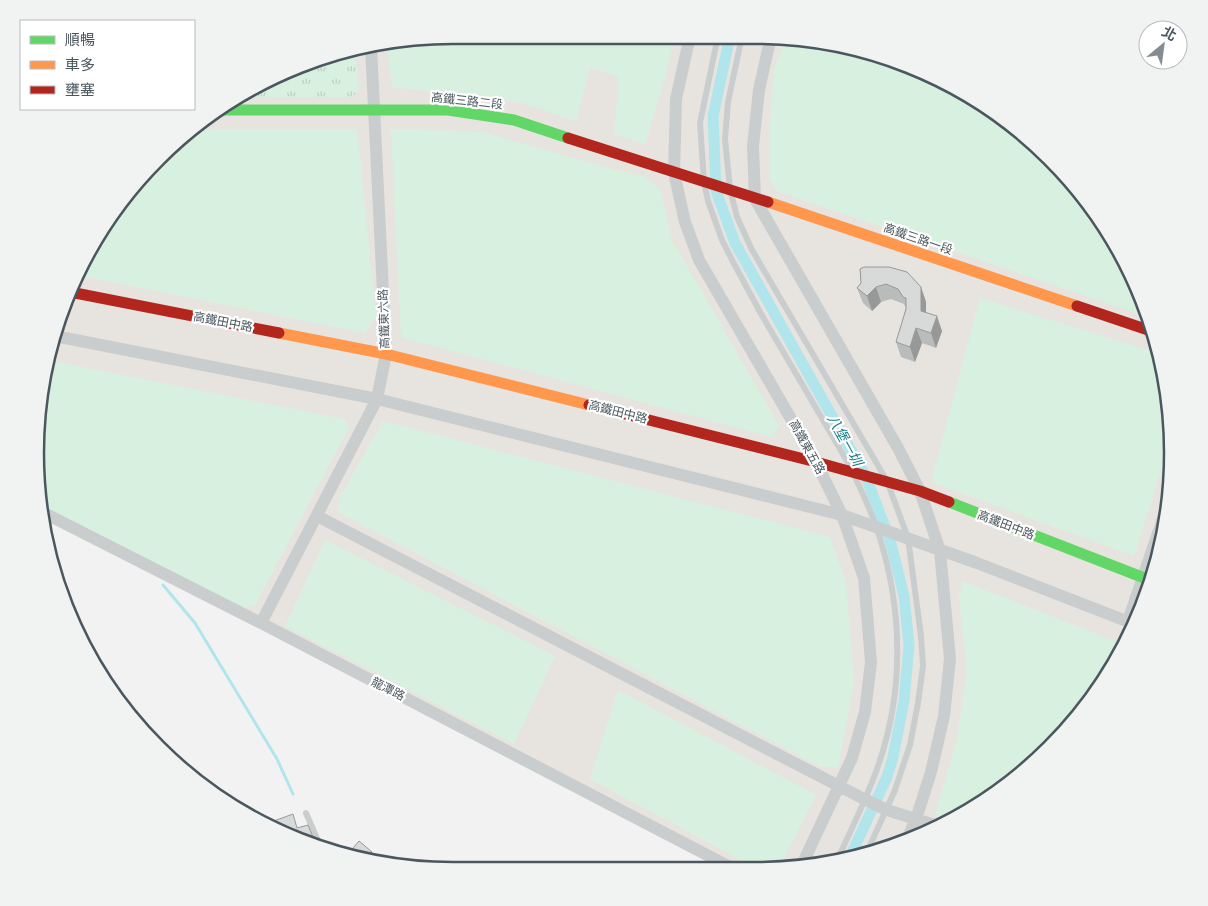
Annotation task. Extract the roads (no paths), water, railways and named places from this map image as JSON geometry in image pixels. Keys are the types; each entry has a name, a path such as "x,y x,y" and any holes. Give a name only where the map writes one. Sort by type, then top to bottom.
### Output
{"street":[{"name":"高鐵東五路","path":"688,44 676,100 674,173 685,222 699,260 816,462 842,515 864,578 871,662 864,712 852,758 805,859"},
{"path":"769,45 759,90 752,146 755,199 898,448 920,491 940,551 950,659 944,716 931,772 911,832"},
{"name":"高鐵東六路","path":"261,623 377,399 386,354 371,52"},
{"name":"高鐵三路二段","path":"231,110 448,110 514,120 674,173"},
{"name":"高鐵三路一段","path":"674,173 730,189 1145,329"},
{"name":"高鐵田中路","path":"76,293 386,354 854,472 920,491 1145,578"},
{"path":"61,337 377,399 842,515 977,563 1128,621"},
{"name":"龍潭路","path":"49,515 261,623 720,862"},
{"path":"317,516 864,799 887,810 929,823"}],"lane":[{"path":"716,44 700,123 704,182 722,240 765,321 854,472 877,527 886,558 893,594 898,636 896,696 882,752 840,853"},
{"path":"740,44 728,102 725,139 730,189 737,217 752,250 886,481 908,538 921,636 922,666 918,703 910,745 887,810 870,846"},
{"path":"306,812 318,840"}],"waterway":[{"name":"八堡一圳","path":"728,44 713,116 716,191 735,243 866,477 890,540 904,596 909,645 904,701 893,757 887,777 853,850"},
{"path":"163,585 195,623 277,759 293,794"}]}
